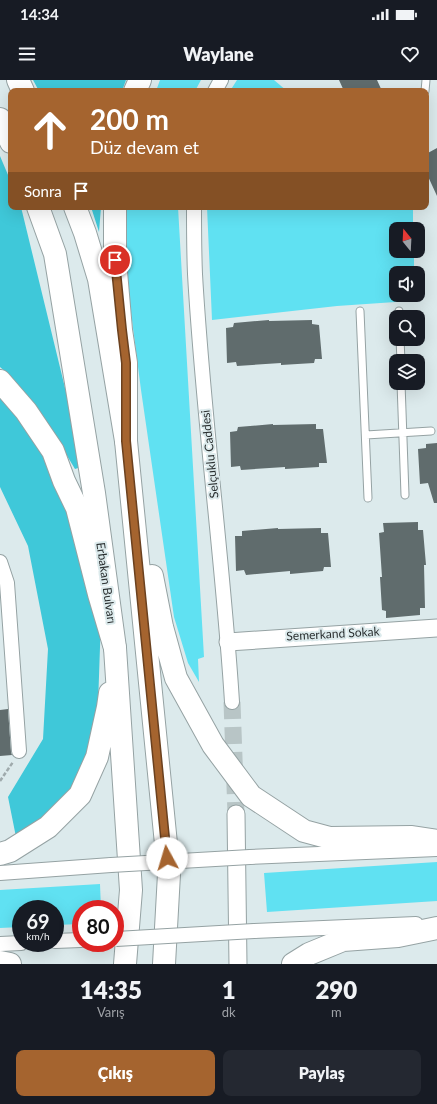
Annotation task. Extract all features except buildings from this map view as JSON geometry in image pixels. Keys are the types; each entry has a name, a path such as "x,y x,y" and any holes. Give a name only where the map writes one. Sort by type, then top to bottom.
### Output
{"highway":[{"path":"0,119 8,136"},
{"name":"Erbakan Bulvarı","path":"39,210 55,254 94,493 115,648 131,890 125,964"},
{"path":"76,210 99,279 126,441 162,628 176,678 213,745 251,796 304,831 330,838 412,837 437,841"},
{"path":"115,210 115,260 126,363 126,441 169,874 164,964"},
{"path":"0,381 26,411 41,432 52,451 77,508 115,648 108,707 97,757 80,795 48,826 10,851 0,854"},
{"path":"293,964 309,954 343,940 398,936 437,928"},
{"path":"0,962 10,964"}],"street":[{"name":"Selçuklu Caddesi","path":"194,210 195,273 232,702"},
{"path":"0,562 7,583 19,751"},
{"name":"Semerkand Sokak","path":"228,642 437,628"},
{"path":"236,814 238,964"},
{"path":"0,873 250,857 437,849"},
{"path":"124,938 437,923"},
{"path":"0,944 12,943"}],"lane":[{"path":"360,311 368,498"},
{"path":"401,390 405,495"},
{"path":"366,435 431,431"}],"path":[{"path":"0,781 19,751"}],"shaded area":[{"path":"33,80 126,80 123,88 37,88"},
{"path":"160,80 201,80 197,88 157,88"},
{"path":"237,80 274,80 283,88 232,88"},
{"path":"0,156 8,175 8,210 22,210 84,466 75,469 54,434 8,374 0,367"},
{"path":"92,210 101,210 99,232"},
{"path":"124,210 178,210 204,657 198,659 199,682 188,663 174,617 141,390 125,266"},
{"path":"207,210 413,210 413,222 389,222 389,258 414,258 414,266 389,266 389,302 395,302 337,306 212,320"},
{"path":"0,396 33,427 59,482 101,618 98,705 87,767 52,814 16,837 8,797 43,739 48,649 28,546 0,487"},
{"path":"437,862 437,901 267,912 264,873"},
{"path":"100,884 101,900 72,900 72,924 64,925 64,900 12,900 12,927 0,928 0,890"}],"tunnel":[{"path":"232,702 236,814"}],"route":[{"path":"115,260 126,363 126,441 167,858"}]}
